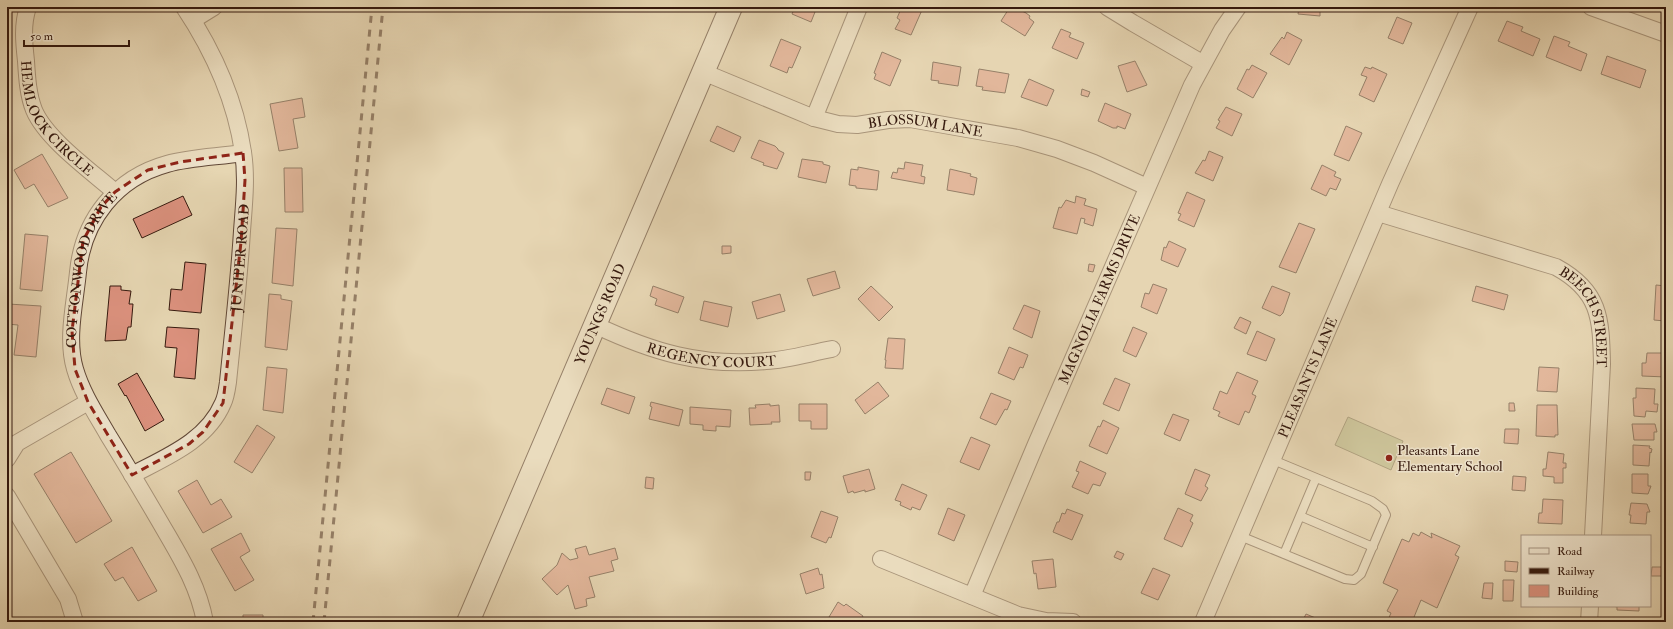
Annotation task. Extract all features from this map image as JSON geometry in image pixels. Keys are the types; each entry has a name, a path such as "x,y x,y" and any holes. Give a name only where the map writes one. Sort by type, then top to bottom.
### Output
{"street":[{"name":"HEMLOCK CIRCLE","path":"28,7 23,36 33,108 40,122 59,142 114,192"},
{"path":"188,14 214,7"},
{"name":"YOUNGS ROAD","path":"468,622 731,7"},
{"path":"814,118 859,7"},
{"path":"1107,7 1132,24 1202,63"},
{"name":"MAGNOLIA FARMS DRIVE","path":"972,596 1147,187 1202,63 1238,7"},
{"name":"PLEASANTS LANE","path":"1203,622 1378,213 1470,7"},
{"path":"1591,7 1666,34"},
{"name":"JUNIPER ROAD","path":"132,475 189,444 207,428 224,402 228,382 241,242 245,180 243,153 238,123 229,92 217,62 188,14"},
{"name":"BLOSSUM LANE","path":"703,72 814,118 838,124 857,125 888,120 910,119 1018,138 1058,149 1094,163 1147,187"},
{"name":"COTTONWOOD DRIVE","path":"205,622 202,603 188,571 88,402 75,368 72,346 79,259 83,241 91,223 101,207 114,192 131,180 148,170 168,164 243,153"},
{"name":"BEECH STREET","path":"1378,213 1556,267 1570,275 1590,295 1598,312 1602,364 1593,535"},
{"name":"REGENCY COURT","path":"595,325 624,339 661,352 711,362 736,363 768,361 832,349"},
{"path":"7,459 17,443 88,402"},
{"path":"7,496 68,599 75,622"},
{"path":"881,558 1018,615 1046,621 1073,622"},
{"path":"1589,622 1590,607"}],"lane":[{"path":"1240,536 1345,579 1354,580 1361,574 1386,515 1383,509 1372,501 1273,460"},
{"path":"1284,554 1316,478"},
{"path":"1300,516 1372,547"}],"highlighted area":[{"path":"243,153 245,180 241,242 223,403 203,432 189,444 132,475 88,402 75,369 72,331 83,241 101,207 115,192 148,170 180,162"}],"green space":[{"path":"1348,417 1403,441 1391,470 1335,445"}],"building":[{"path":"795,7 817,7 811,22 792,14"},
{"path":"906,7 916,7 922,10 911,35 895,29 900,20 897,18 901,9 904,10"},
{"path":"1010,7 1014,7 1026,13 1034,22 1025,36 1001,21"},
{"path":"1320,7 1320,16 1298,14 1299,8"},
{"path":"1397,17 1412,23 1403,44 1388,38"},
{"path":"1507,21 1523,27 1521,31 1540,39 1533,56 1498,41"},
{"path":"1061,29 1071,33 1069,37 1084,43 1077,59 1052,48"},
{"path":"1287,32 1302,40 1289,65 1270,54 1282,37 1284,39"},
{"path":"1554,36 1570,42 1568,46 1587,54 1581,71 1546,57"},
{"path":"781,39 801,47 792,68 789,67 787,73 770,66"},
{"path":"882,52 901,60 890,86 874,79 876,74 874,73"},
{"path":"1607,56 1646,70 1640,88 1601,74"},
{"path":"1135,61 1147,85 1127,92 1118,66"},
{"path":"933,62 961,67 958,86 938,83 939,81 931,80"},
{"path":"1252,65 1267,73 1253,98 1237,89 1247,69 1249,70"},
{"path":"1365,67 1371,69 1372,67 1387,74 1374,102 1359,95 1367,77 1361,75"},
{"path":"979,69 1009,74 1005,93 982,90 983,87 976,86"},
{"path":"1029,79 1054,90 1047,106 1021,97"},
{"path":"1082,89 1090,92 1088,97 1081,95"},
{"path":"302,98 305,117 293,119 298,148 279,151 270,104"},
{"path":"1105,103 1131,114 1125,129 1117,126 1117,128 1113,128 1098,121"},
{"path":"1226,107 1242,114 1232,136 1216,128 1220,121 1218,120"},
{"path":"717,126 741,137 734,152 710,141"},
{"path":"1346,126 1362,133 1349,161 1334,155"},
{"path":"759,140 775,146 778,150 784,153 777,169 763,165 764,163 751,158"},
{"path":"1209,151 1223,157 1213,181 1195,173 1203,160 1205,161"},
{"path":"42,154 68,198 48,207 34,184 25,189 14,170"},
{"path":"802,159 823,162 823,164 830,166 826,183 798,177"},
{"path":"905,162 923,165 921,176 925,177 924,184 891,178 893,172 897,173 898,168 904,169"},
{"path":"1322,165 1336,172 1334,176 1341,179 1336,190 1330,188 1326,196 1311,189"},
{"path":"858,167 879,171 877,190 856,188 856,186 849,185 851,169 858,170"},
{"path":"284,168 302,168 303,212 285,212"},
{"path":"950,169 971,174 970,176 977,178 974,195 947,190"},
{"path":"1187,192 1205,200 1194,227 1178,220 1181,214 1178,213"},
{"path":"183,196 192,215 142,238 133,219"},
{"path":"1076,196 1086,199 1084,205 1097,209 1093,226 1084,223 1085,219 1081,218 1077,234 1053,228 1059,207 1061,208 1066,200 1075,203"},
{"path":"1299,223 1315,229 1296,273 1279,267"},
{"path":"276,228 297,229 293,286 272,283"},
{"path":"25,234 48,236 42,291 20,289"},
{"path":"1169,241 1186,249 1178,267 1161,260 1164,247 1166,248"},
{"path":"722,246 731,246 731,253 722,254"},
{"path":"185,262 206,264 201,313 169,310 171,289 182,290"},
{"path":"1089,264 1095,265 1093,272 1088,271"},
{"path":"835,271 840,288 813,296 807,279"},
{"path":"1153,284 1167,289 1157,314 1141,307 1145,293 1149,294"},
{"path":"1656,285 1666,286 1665,321 1654,320"},
{"path":"110,286 121,286 121,290 131,291 129,304 133,304 131,327 128,327 126,340 105,341"},
{"path":"653,286 684,297 678,313 655,305 657,299 650,296"},
{"path":"871,286 893,307 879,321 858,299"},
{"path":"1272,286 1290,293 1283,313 1280,316 1262,308"},
{"path":"1476,286 1508,295 1504,310 1472,301"},
{"path":"269,294 281,295 281,299 292,301 287,350 265,347"},
{"path":"780,294 785,311 757,319 752,302"},
{"path":"704,301 732,307 728,327 700,320"},
{"path":"8,304 41,306 36,357 14,355 18,325 7,324"},
{"path":"1024,305 1040,311 1032,338 1013,329"},
{"path":"1240,317 1251,322 1246,334 1234,328"},
{"path":"167,327 199,329 195,379 174,377 177,348 165,347"},
{"path":"1133,327 1147,333 1136,357 1123,351"},
{"path":"1257,331 1275,339 1266,361 1247,354"},
{"path":"888,338 905,339 903,369 885,368"},
{"path":"1009,347 1028,355 1023,368 1020,367 1014,380 998,373"},
{"path":"1647,353 1662,353 1662,365 1666,365 1666,377 1642,376 1642,363 1646,363"},
{"path":"267,367 287,369 283,413 263,410"},
{"path":"1539,367 1559,368 1557,392 1537,391"},
{"path":"1237,372 1258,381 1252,394 1256,396 1249,413 1245,411 1239,425 1218,416 1220,412 1213,409 1220,391 1227,394"},
{"path":"137,373 164,420 145,431 126,395 125,396 118,384"},
{"path":"1115,378 1130,384 1119,411 1103,404"},
{"path":"878,382 889,396 865,414 855,400"},
{"path":"607,388 635,397 629,414 601,404"},
{"path":"1636,388 1655,389 1654,404 1658,404 1657,412 1646,411 1645,417 1634,416 1633,398 1636,398"},
{"path":"991,393 1011,401 1007,410 1005,409 996,425 980,418"},
{"path":"651,402 683,410 679,426 649,419 652,407 650,406"},
{"path":"1509,403 1514,403 1515,411 1509,411"},
{"path":"770,404 770,406 779,405 780,422 750,425 749,408 756,408 755,405"},
{"path":"799,404 827,404 827,429 811,429 811,421 799,421"},
{"path":"1537,405 1557,405 1558,435 1555,435 1555,437 1536,436"},
{"path":"690,407 731,410 730,427 716,426 716,431 703,430 703,425 690,424"},
{"path":"1173,414 1189,420 1180,441 1164,434"},
{"path":"1103,420 1119,428 1107,454 1089,446 1098,426 1100,427"},
{"path":"1632,424 1655,424 1657,432 1654,432 1654,440 1634,440"},
{"path":"257,425 275,437 252,473 234,462"},
{"path":"1505,429 1519,429 1518,444 1504,443"},
{"path":"971,437 990,445 979,470 960,462"},
{"path":"1633,445 1650,446 1649,448 1652,449 1651,453 1650,452 1649,466 1633,465"},
{"path":"71,452 112,521 76,543 34,474"},
{"path":"1548,452 1564,454 1563,463 1566,463 1566,468 1563,468 1563,483 1554,483 1554,477 1543,476 1543,469 1546,469"},
{"path":"1080,461 1106,473 1100,486 1093,484 1088,494 1072,487 1079,472 1076,471"},
{"path":"869,469 875,489 865,492 865,490 848,493 843,476"},
{"path":"1195,469 1210,475 1205,486 1208,488 1201,501 1185,494"},
{"path":"805,472 811,472 810,480 805,480"},
{"path":"1632,474 1648,474 1648,486 1651,486 1648,494 1632,493"},
{"path":"1513,476 1526,477 1525,491 1512,490"},
{"path":"646,477 654,478 653,489 645,488"},
{"path":"197,480 211,505 221,499 232,517 203,533 178,491"},
{"path":"902,484 927,495 920,510 912,507 911,510 900,505 901,502 895,500"},
{"path":"1543,499 1563,500 1562,524 1538,523 1539,513 1542,513"},
{"path":"1631,503 1647,504 1650,512 1647,512 1646,524 1630,523 1631,515 1629,515"},
{"path":"948,508 965,515 954,541 938,534"},
{"path":"1178,508 1193,515 1190,521 1193,523 1182,547 1164,539"},
{"path":"1067,509 1083,515 1072,540 1053,532 1062,513 1065,514"},
{"path":"821,511 838,517 831,538 829,537 826,543 811,537"},
{"path":"1421,532 1432,538 1431,533 1460,546 1455,555 1459,557 1437,608 1421,600 1412,622 1408,620 1408,622 1387,622 1391,613 1387,611 1398,590 1383,583 1402,539 1409,542 1413,533 1419,536"},
{"path":"241,533 250,551 240,557 254,580 235,591 211,549"},
{"path":"586,546 589,555 615,548 618,559 611,561 614,571 589,577 595,597 586,599 587,606 575,609 568,585 557,595 542,579 557,565 562,553 570,560 578,558 575,549"},
{"path":"132,547 157,591 138,601 123,577 115,581 104,564"},
{"path":"1117,551 1124,554 1121,560 1114,557"},
{"path":"1053,559 1056,587 1038,589 1036,573 1034,574 1032,561"},
{"path":"1505,561 1518,562 1517,572 1505,571"},
{"path":"1652,567 1666,567 1665,576 1651,576"},
{"path":"818,568 820,575 822,574 824,588 806,594 800,574"},
{"path":"1153,568 1170,575 1158,600 1141,593"},
{"path":"1503,580 1514,580 1513,601 1503,601"},
{"path":"1484,583 1493,583 1492,599 1482,598"},
{"path":"838,602 844,606 846,604 863,616 860,622 837,622 829,617"},
{"path":"1617,607 1639,607 1639,611 1617,610"},
{"path":"1306,614 1325,622 1302,622"},
{"path":"243,615 263,615 263,622 243,622"},
{"path":"880,618 895,621 895,618 908,620 908,622 879,622"}],"railway":[{"path":"313,622 372,7"},
{"path":"324,622 383,7"}],"place":[{"name":"Pleasants Lane Elementary School","path":"1389,458"}]}
